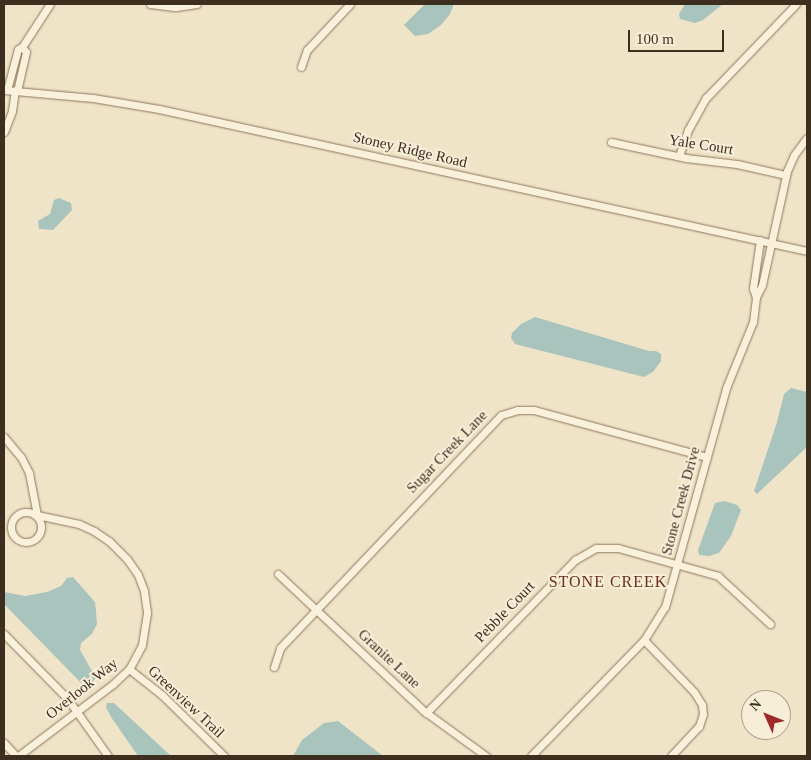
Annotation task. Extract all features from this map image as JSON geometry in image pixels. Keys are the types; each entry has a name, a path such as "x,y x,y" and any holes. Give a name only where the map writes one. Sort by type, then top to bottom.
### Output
{"street":[{"path":"5,90 18,49 22,47 50,4"},
{"path":"150,4 176,7 197,4"},
{"path":"301,67 307,50 350,4"},
{"path":"679,156 688,130 706,98 796,4"},
{"path":"4,132 12,111 26,52 22,47"},
{"name":"Stoney Ridge Road","path":"5,90 93,98 159,109 807,251"},
{"name":"Stone Creek Drive","path":"756,297 761,291 785,176 794,155 807,138"},
{"name":"Yale Court","path":"611,142 679,156 736,164 785,176"},
{"name":"Stone Creek Drive","path":"531,756 644,640 665,607 726,388 753,322 756,297 753,288 760,240"},
{"name":"Sugar Creek Lane","path":"274,667 280,648 493,422 507,413 521,409 539,411 707,456"},
{"name":"Overlook Way","path":"4,437 21,457 29,473 37,515 41,527 36,538 26,542 15,537 12,524 17,516 25,513 37,515 72,522 94,531 109,541 134,569 144,591 147,613 143,640 129,669 114,684 17,756"},
{"name":"Pebble Court","path":"426,713 584,553 596,548 611,547 722,578 770,624"},
{"name":"Granite Lane","path":"278,574 426,713 486,756"},
{"path":"4,634 62,694 108,756"},
{"path":"644,640 694,692 702,704 703,714 699,726 670,756"},
{"name":"Greenview Trail","path":"129,669 162,695 224,756"},
{"path":"4,743 17,756"}],"water":[{"path":"425,4 454,4 450,14 441,25 428,34 415,36 404,25"},
{"path":"685,4 723,4 703,20 695,23 680,19 679,14"},
{"path":"59,198 71,203 72,210 53,230 39,229 38,221 50,214 54,200"},
{"path":"535,317 649,351 656,351 661,354 661,361 653,372 644,377 515,344 511,338 512,333 521,324"},
{"path":"791,388 807,392 807,447 757,494 754,491 777,422 784,394"},
{"path":"725,501 737,505 741,510 731,536 719,553 709,556 699,555 698,550 715,503"},
{"path":"73,577 95,602 96,611 97,624 92,634 81,643 80,650 96,678 89,685 84,686 4,604 4,592 25,596 47,592 61,586 67,578"},
{"path":"107,703 114,703 171,756 138,756 111,717 106,707"},
{"path":"338,721 383,756 293,756 302,740 324,723"}],"district":[{"name":"STONE CREEK","path":"608,582"}]}
